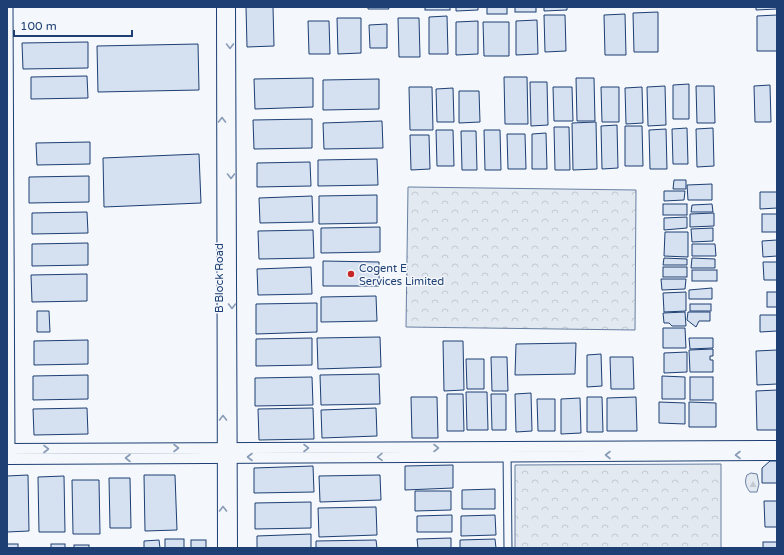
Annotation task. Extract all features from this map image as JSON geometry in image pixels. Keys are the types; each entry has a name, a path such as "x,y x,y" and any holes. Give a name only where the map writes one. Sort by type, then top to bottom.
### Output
{"street":[{"path":"9,7 9,454 507,452 777,455"},
{"name":"B Block Road","path":"222,7 228,453 232,548"},
{"name":"B Block Road","path":"222,548 228,453 230,7"},
{"path":"507,452 777,446"},
{"path":"507,452 508,548"}],"green space":[{"path":"408,187 636,190 635,330 406,327"},
{"path":"721,464 721,548 515,548 515,465"},
{"path":"751,473 757,474 759,484 757,492 750,492 747,486 746,478 747,475"}],"building":[{"path":"246,7 273,7 274,46 247,47"},
{"path":"368,7 388,7 389,9 368,9"},
{"path":"425,7 450,7 450,10 425,10"},
{"path":"456,7 478,7 478,10 456,11"},
{"path":"487,7 507,7 507,14 487,14"},
{"path":"515,7 536,7 536,12 515,12"},
{"path":"544,7 567,7 567,10 544,11"},
{"path":"756,7 777,7 777,9 756,10"},
{"path":"658,12 658,52 634,52 633,13"},
{"path":"625,14 626,55 605,55 604,15"},
{"path":"544,15 565,15 566,51 545,52"},
{"path":"777,15 777,51 757,51 757,16"},
{"path":"447,16 448,54 429,54 429,17"},
{"path":"337,18 361,18 361,53 338,54"},
{"path":"398,18 419,18 420,57 399,57"},
{"path":"537,20 538,54 516,55 516,21"},
{"path":"308,21 329,21 330,54 309,54"},
{"path":"478,21 478,54 456,55 456,22"},
{"path":"483,22 509,22 509,56 484,56"},
{"path":"387,24 387,48 370,48 369,25"},
{"path":"88,42 88,68 23,69 22,43"},
{"path":"198,44 199,90 98,92 97,46"},
{"path":"87,76 88,98 31,99 31,77"},
{"path":"504,77 527,77 528,124 505,124"},
{"path":"313,78 313,107 255,109 254,79"},
{"path":"576,78 594,78 595,121 577,121"},
{"path":"379,79 379,109 323,110 323,80"},
{"path":"530,82 547,82 548,125 531,126"},
{"path":"689,84 689,119 673,119 673,85"},
{"path":"770,85 771,122 755,122 754,86"},
{"path":"665,86 666,125 648,126 647,87"},
{"path":"696,86 714,86 715,123 697,123"},
{"path":"409,87 432,87 433,130 410,130"},
{"path":"553,87 572,87 573,121 554,121"},
{"path":"601,87 619,87 619,122 602,122"},
{"path":"642,87 643,123 626,124 625,88"},
{"path":"453,88 454,122 437,122 436,89"},
{"path":"459,91 479,91 480,122 459,123"},
{"path":"312,119 312,148 254,149 253,120"},
{"path":"382,121 383,148 324,149 323,123"},
{"path":"596,122 597,169 573,170 572,123"},
{"path":"617,125 618,168 602,169 601,126"},
{"path":"625,126 642,126 643,166 625,166"},
{"path":"554,127 569,127 570,170 555,170"},
{"path":"687,128 688,164 673,164 672,129"},
{"path":"713,128 714,166 697,167 696,129"},
{"path":"666,129 667,169 650,169 649,130"},
{"path":"436,130 453,130 454,166 437,166"},
{"path":"484,130 500,130 501,170 485,170"},
{"path":"461,131 476,131 477,170 462,170"},
{"path":"546,133 547,169 532,169 532,134"},
{"path":"507,134 525,134 526,169 508,169"},
{"path":"410,135 429,135 430,169 411,170"},
{"path":"90,142 90,164 37,165 36,143"},
{"path":"199,154 201,203 104,207 103,158"},
{"path":"377,159 378,185 318,186 318,160"},
{"path":"310,162 311,186 257,187 257,163"},
{"path":"89,176 89,202 29,203 29,177"},
{"path":"674,180 686,180 686,189 673,189"},
{"path":"712,184 712,200 688,200 687,185"},
{"path":"664,191 685,191 684,200 664,201"},
{"path":"760,192 777,192 777,208 760,209"},
{"path":"377,195 377,223 319,224 319,196"},
{"path":"312,196 313,222 260,223 259,198"},
{"path":"663,204 687,204 687,215 663,215"},
{"path":"712,204 713,212 691,212 692,205"},
{"path":"87,212 88,233 32,234 32,213"},
{"path":"714,213 714,226 690,227 690,214"},
{"path":"762,214 777,214 777,232 762,232"},
{"path":"687,217 687,228 664,230 664,218"},
{"path":"380,227 380,252 321,253 321,228"},
{"path":"713,228 713,241 692,242 691,229"},
{"path":"313,230 314,258 259,259 258,231"},
{"path":"665,232 688,232 688,257 664,256"},
{"path":"777,240 777,256 763,257 762,241"},
{"path":"88,243 88,265 32,266 32,244"},
{"path":"692,244 715,244 716,256 692,256"},
{"path":"664,258 687,259 687,265 663,265"},
{"path":"692,258 715,259 715,268 691,268"},
{"name":"Cogent E Services Limited","path":"323,261 379,262 379,286 323,286"},
{"path":"763,262 777,262 777,280 764,280"},
{"path":"311,267 312,294 258,295 257,269"},
{"path":"663,267 687,267 687,277 663,277"},
{"path":"692,270 717,270 717,281 692,281"},
{"path":"87,274 87,301 32,302 31,275"},
{"path":"661,279 686,279 685,289 662,290"},
{"path":"712,288 712,299 689,299 689,290"},
{"path":"686,292 686,311 664,312 663,293"},
{"path":"767,292 777,292 777,307 767,307"},
{"path":"376,296 377,321 321,322 321,297"},
{"path":"317,303 317,332 256,334 256,304"},
{"path":"690,304 711,304 711,311 690,311"},
{"path":"37,311 49,311 50,332 37,332"},
{"path":"685,312 686,326 672,326 669,323 664,323 663,313"},
{"path":"688,312 710,312 710,321 699,321 696,327 687,320"},
{"path":"760,315 777,315 777,331 760,332"},
{"path":"663,328 685,328 686,348 663,348"},
{"path":"380,337 381,367 318,369 317,338"},
{"path":"312,338 312,365 256,366 256,339"},
{"path":"689,338 713,338 713,348 690,349"},
{"path":"88,340 88,364 34,365 34,341"},
{"path":"443,341 463,341 464,390 444,391"},
{"path":"576,343 575,374 515,375 516,344"},
{"path":"713,349 713,356 710,356 710,360 713,360 713,372 690,372 689,350"},
{"path":"777,350 777,384 757,385 756,351"},
{"path":"687,352 687,372 664,373 664,353"},
{"path":"601,354 602,386 587,387 587,355"},
{"path":"491,357 507,357 508,391 492,391"},
{"path":"610,357 633,357 634,389 611,389"},
{"path":"466,359 484,359 484,389 467,389"},
{"path":"379,374 380,404 321,405 320,375"},
{"path":"88,375 88,399 33,400 33,376"},
{"path":"662,376 685,377 685,399 662,399"},
{"path":"312,377 313,405 255,406 255,378"},
{"path":"690,377 713,377 713,400 690,400"},
{"path":"777,390 777,430 757,430 756,391"},
{"path":"466,392 487,392 488,430 467,430"},
{"path":"531,393 532,431 516,432 515,394"},
{"path":"447,394 463,394 464,431 447,431"},
{"path":"491,394 506,394 506,430 492,430"},
{"path":"411,397 437,397 438,438 412,438"},
{"path":"587,397 602,397 603,432 587,432"},
{"path":"636,397 637,431 607,431 607,398"},
{"path":"580,398 581,433 561,434 561,399"},
{"path":"537,399 555,399 555,431 538,431"},
{"path":"659,402 685,403 685,424 659,423"},
{"path":"689,402 716,403 716,427 689,427"},
{"path":"87,408 88,434 34,435 33,409"},
{"path":"313,408 314,439 259,440 258,409"},
{"path":"376,408 377,436 322,438 321,410"},
{"path":"770,461 777,461 777,483 762,483 762,468"},
{"path":"453,465 453,488 405,490 405,466"},
{"path":"313,466 314,492 254,493 254,468"},
{"path":"28,475 29,531 7,532 7,476"},
{"path":"144,475 175,475 177,530 145,531"},
{"path":"380,475 381,500 320,502 319,476"},
{"path":"64,476 65,532 39,532 38,477"},
{"path":"109,478 130,478 131,528 110,528"},
{"path":"72,480 99,480 100,534 73,534"},
{"path":"495,489 495,509 462,509 462,490"},
{"path":"415,491 451,491 451,510 415,511"},
{"path":"764,501 777,501 777,527 765,527"},
{"path":"311,502 311,528 255,529 255,503"},
{"path":"376,507 377,535 319,537 318,508"},
{"path":"452,515 452,532 417,532 417,516"},
{"path":"495,515 496,535 461,536 461,516"},
{"path":"311,534 311,548 257,548 257,536"},
{"path":"451,538 451,548 418,548 417,539"},
{"path":"165,539 184,539 184,548 165,548"},
{"path":"495,539 496,548 460,548 460,540"},
{"path":"159,540 160,548 144,548 144,541"},
{"path":"191,540 206,540 206,548 191,548"},
{"path":"376,540 377,548 316,548 316,541"},
{"path":"763,542 777,542 777,548 763,548"},
{"path":"7,544 18,544 18,548 7,548"},
{"path":"51,544 65,544 65,548 51,548"},
{"path":"74,545 89,545 89,548 74,548"}],"place":[{"name":"Cogent E Services Limited","path":"351,274"}]}
